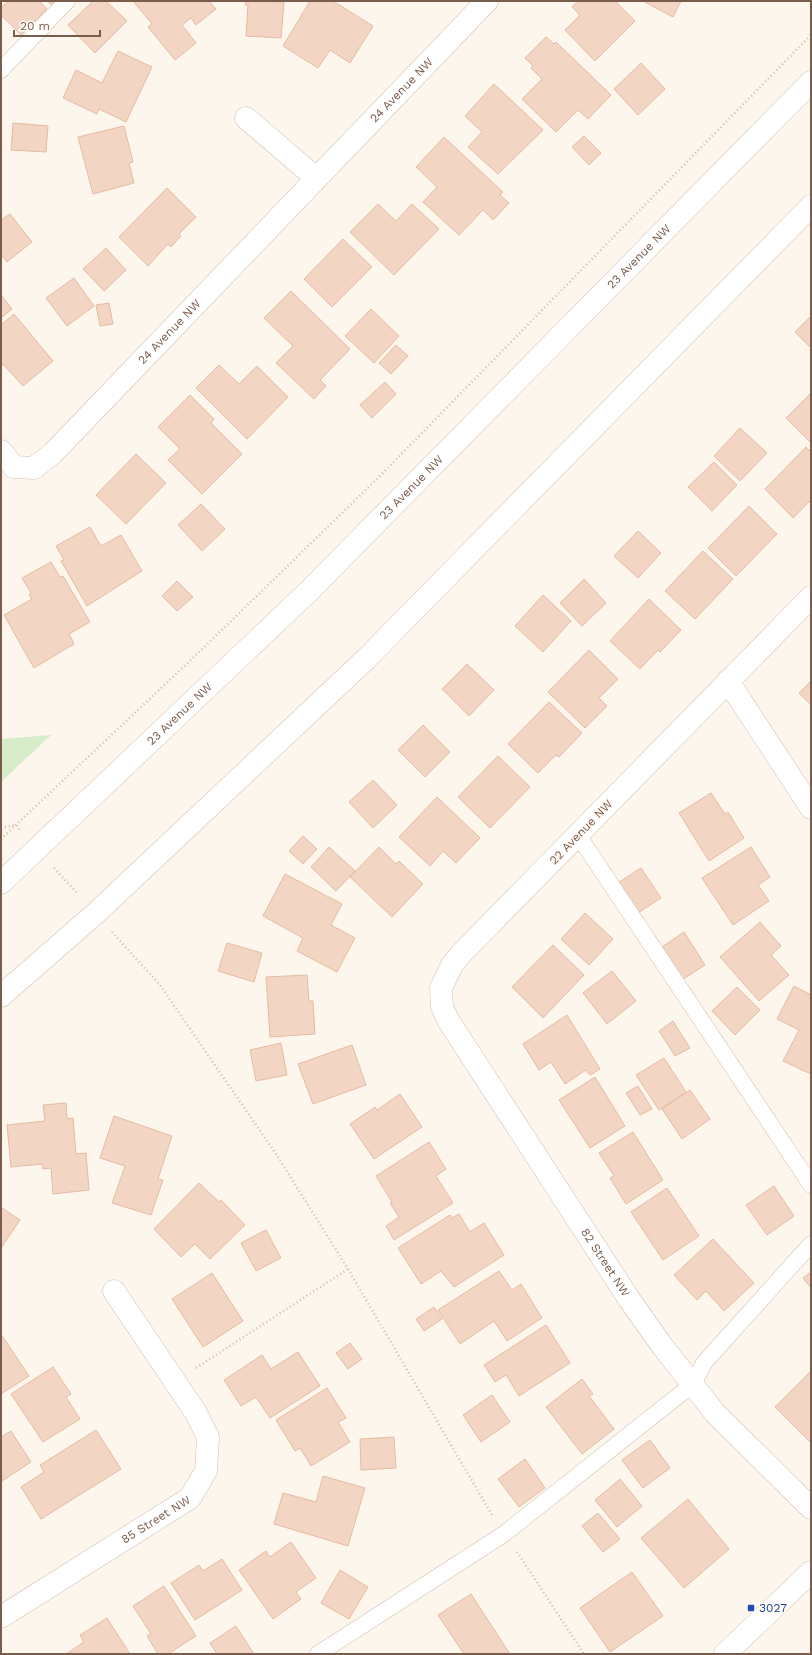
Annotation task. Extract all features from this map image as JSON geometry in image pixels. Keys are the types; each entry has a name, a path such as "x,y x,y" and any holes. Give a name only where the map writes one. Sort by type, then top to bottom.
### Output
{"street":[{"name":"24 Avenue NW","path":"8,459 34,468 53,453 487,1"},
{"name":"23 Avenue NW","path":"1,883 309,591 811,82"},
{"path":"246,118 316,178"},
{"path":"1,996 96,913 366,659 811,206"},
{"name":"22 Avenue NW","path":"441,988 452,965 461,954 811,597"},
{"path":"728,681 811,808"},
{"name":"82 Street NW","path":"441,988 442,1008 472,1059 629,1299 663,1347 715,1413 738,1438 811,1508"},
{"name":"85 Street NW","path":"1,1617 190,1498 206,1471 208,1437 196,1413 114,1291"},
{"path":"725,1654 811,1572"}],"lane":[{"path":"1,70 68,1"},
{"path":"578,835 811,1185"},
{"path":"318,1654 504,1534 693,1384 704,1363 811,1244"}],"path":[{"path":"1,839 192,659 378,478 811,35"},
{"path":"1,828 16,826"},
{"path":"16,826 24,835"},
{"path":"50,863 80,896"},
{"path":"109,929 160,985 278,1157 348,1269 504,1534 584,1654"},
{"path":"192,1370 348,1269"}],"green space":[{"path":"51,735 1,782 1,739"}],"building":[{"path":"8,1 39,1 47,9 21,35 1,15 1,8"},
{"path":"47,1 55,1 52,5"},
{"path":"93,1 106,1 127,21 95,53 68,25"},
{"path":"133,1 209,1 216,9 196,25 191,18 182,25 196,43 175,60 148,27 152,24"},
{"path":"246,1 284,2 281,38 246,36 248,5 245,5"},
{"path":"310,1 333,1 373,26 350,63 330,50 318,68 283,46"},
{"path":"578,1 615,1 635,21 595,61 565,30 580,15 572,7"},
{"path":"643,1 681,1 673,17"},
{"path":"546,37 554,44 556,42 611,95 588,119 578,110 556,132 522,99 542,79 531,68 533,66 525,58"},
{"path":"118,51 152,67 126,122 99,109 97,114 63,98 76,70 102,83"},
{"path":"641,63 665,89 638,115 614,89"},
{"path":"494,84 543,130 498,174 468,147 482,132 465,116"},
{"path":"13,123 48,126 46,152 11,150"},
{"path":"124,126 133,162 129,163 134,183 93,194 78,137"},
{"path":"584,136 601,153 589,165 572,147"},
{"path":"444,137 503,192 500,195 509,203 493,220 483,210 459,235 423,202 437,187 416,167"},
{"path":"167,188 196,217 179,234 181,236 171,247 168,244 148,266 119,237"},
{"path":"378,204 396,221 412,204 439,229 394,275 350,232"},
{"path":"10,214 32,242 7,262 1,254 1,220"},
{"path":"343,239 372,267 332,307 304,279"},
{"path":"106,248 126,270 104,291 83,269"},
{"path":"74,278 94,306 67,326 46,298"},
{"path":"291,291 350,349 320,380 326,386 314,399 276,363 293,346 264,318"},
{"path":"1,295 12,309 1,318"},
{"path":"109,303 113,324 100,326 96,305"},
{"path":"371,309 399,336 374,363 345,336"},
{"path":"14,314 53,361 23,386 3,364 1,366 1,325"},
{"path":"811,316 811,348 795,332"},
{"path":"396,345 408,356 391,374 379,363"},
{"path":"219,365 239,384 257,366 288,397 247,439 196,388"},
{"path":"385,382 396,394 372,418 360,405"},
{"path":"811,393 811,443 786,418"},
{"path":"190,395 214,419 211,423 242,454 202,494 168,460 180,449 158,427"},
{"path":"740,428 767,453 740,481 714,456"},
{"path":"806,447 811,452 811,500 793,518 765,489"},
{"path":"136,454 166,483 126,524 96,495"},
{"path":"714,462 737,485 712,511 688,487"},
{"path":"201,504 225,529 202,551 178,525"},
{"path":"749,506 777,534 736,576 708,548"},
{"path":"90,527 101,546 121,535 142,571 87,606 61,561 64,560 56,546"},
{"path":"638,531 661,553 638,578 614,556"},
{"path":"703,551 733,579 695,619 665,591"},
{"path":"51,562 60,577 63,576 90,622 69,634 74,644 34,668 4,615 32,599 29,595 31,593 22,578"},
{"path":"584,579 606,603 582,626 560,603"},
{"path":"177,581 193,597 177,611 162,596"},
{"path":"543,595 571,621 543,652 515,626"},
{"path":"649,599 681,630 660,652 658,650 640,669 610,641"},
{"path":"589,650 618,679 599,698 607,706 585,728 548,692"},
{"path":"467,664 494,690 469,716 442,689"},
{"path":"811,681 811,705 799,693"},
{"path":"549,702 582,733 559,757 556,755 538,773 508,744"},
{"path":"423,725 450,752 425,777 398,750"},
{"path":"498,756 530,787 490,828 458,797"},
{"path":"373,780 397,805 373,828 349,802"},
{"path":"711,793 725,814 728,812 744,838 709,861 679,813"},
{"path":"437,797 480,838 456,863 443,851 430,866 399,837"},
{"path":"303,836 317,849 303,864 289,851"},
{"path":"329,847 355,871 336,891 311,867"},
{"path":"379,847 396,864 399,861 423,884 392,917 350,877"},
{"path":"751,847 770,877 758,885 769,901 733,925 702,878"},
{"path":"641,868 661,898 633,916 613,886"},
{"path":"285,874 342,904 331,925 355,938 337,972 297,951 303,938 263,916"},
{"path":"585,913 613,939 589,965 561,939"},
{"path":"760,922 781,946 771,955 789,975 759,1001 720,957"},
{"path":"684,932 705,965 677,983 656,951"},
{"path":"227,943 262,953 254,982 218,971"},
{"path":"553,945 584,975 543,1018 512,987"},
{"path":"612,971 636,1001 607,1024 583,993"},
{"path":"307,975 309,1001 313,1001 315,1034 270,1037 266,977"},
{"path":"794,986 811,995 811,1074 783,1061 799,1030 777,1019"},
{"path":"737,987 760,1010 735,1035 712,1011"},
{"path":"567,1015 600,1069 590,1075 586,1070 565,1084 551,1062 539,1070 523,1044"},
{"path":"673,1021 690,1048 675,1056 659,1031"},
{"path":"281,1043 287,1075 256,1081 250,1050"},
{"path":"352,1045 366,1085 313,1104 298,1064"},
{"path":"664,1058 686,1092 659,1110 636,1075"},
{"path":"595,1077 625,1126 590,1148 559,1100"},
{"path":"638,1086 652,1109 640,1115 626,1093"},
{"path":"690,1090 710,1119 682,1139 662,1109"},
{"path":"400,1094 422,1127 374,1159 350,1124 375,1107 377,1110"},
{"path":"66,1103 67,1119 73,1118 76,1154 86,1153 89,1190 53,1194 51,1168 43,1169 42,1164 11,1167 7,1125 45,1121 43,1105"},
{"path":"114,1116 172,1136 158,1179 163,1180 151,1215 112,1203 125,1166 100,1158"},
{"path":"633,1132 663,1180 626,1204 610,1178 614,1176 599,1153"},
{"path":"429,1142 446,1169 436,1176 453,1203 394,1240 386,1226 399,1217 390,1203 392,1202 376,1176"},
{"path":"199,1183 219,1202 221,1200 245,1225 210,1259 195,1244 181,1257 154,1229"},
{"path":"774,1186 794,1216 767,1235 746,1205"},
{"path":"667,1188 699,1236 663,1260 631,1212"},
{"path":"1,1207 20,1220 1,1248"},
{"path":"459,1214 470,1232 484,1223 504,1255 454,1287 441,1271 421,1284 398,1248 450,1215 452,1218"},
{"path":"266,1230 281,1258 256,1271 241,1243"},
{"path":"713,1239 754,1283 724,1311 706,1291 697,1300 674,1275"},
{"path":"499,1271 512,1290 521,1284 542,1318 507,1341 494,1321 460,1344 438,1310"},
{"path":"811,1272 811,1288 803,1278"},
{"path":"212,1273 243,1321 203,1347 172,1299"},
{"path":"434,1307 442,1319 424,1331 416,1319"},
{"path":"546,1325 570,1363 519,1396 506,1375 495,1382 484,1365"},
{"path":"1,1334 29,1376 1,1394"},
{"path":"350,1343 362,1359 348,1369 336,1353"},
{"path":"298,1352 320,1386 270,1418 256,1397 241,1406 224,1380 262,1355 271,1369"},
{"path":"53,1367 71,1394 66,1397 80,1419 43,1442 11,1394"},
{"path":"811,1371 811,1443 775,1407"},
{"path":"582,1379 593,1394 589,1396 614,1429 582,1454 546,1407"},
{"path":"327,1388 346,1418 338,1422 350,1442 311,1466 300,1448 295,1451 276,1420"},
{"path":"492,1395 510,1422 481,1442 463,1415"},
{"path":"96,1430 121,1469 41,1519 21,1487 44,1472 40,1465"},
{"path":"11,1431 31,1462 2,1481 1,1437"},
{"path":"394,1437 396,1468 361,1470 360,1439"},
{"path":"650,1440 670,1468 643,1488 622,1460"},
{"path":"525,1459 545,1488 519,1507 498,1479"},
{"path":"323,1476 365,1488 348,1546 274,1524 283,1493 316,1502"},
{"path":"620,1479 642,1506 617,1527 595,1500"},
{"path":"688,1499 729,1549 684,1588 641,1538"},
{"path":"598,1513 620,1539 603,1552 582,1526"},
{"path":"291,1542 316,1578 296,1592 301,1599 273,1619 239,1570 266,1551 270,1557"},
{"path":"222,1559 242,1590 195,1620 171,1583 199,1565 203,1571"},
{"path":"340,1570 368,1587 349,1619 321,1603"},
{"path":"632,1572 663,1616 610,1652 580,1608"},
{"path":"164,1586 196,1636 168,1654 158,1654 147,1636 151,1634 133,1606"},
{"path":"471,1594 510,1654 464,1654 438,1615"},
{"path":"107,1618 130,1654 66,1654 84,1642 80,1635"},
{"path":"236,1626 254,1654 217,1654 210,1643"}],"place":[{"name":"3027","path":"751,1608"}]}
